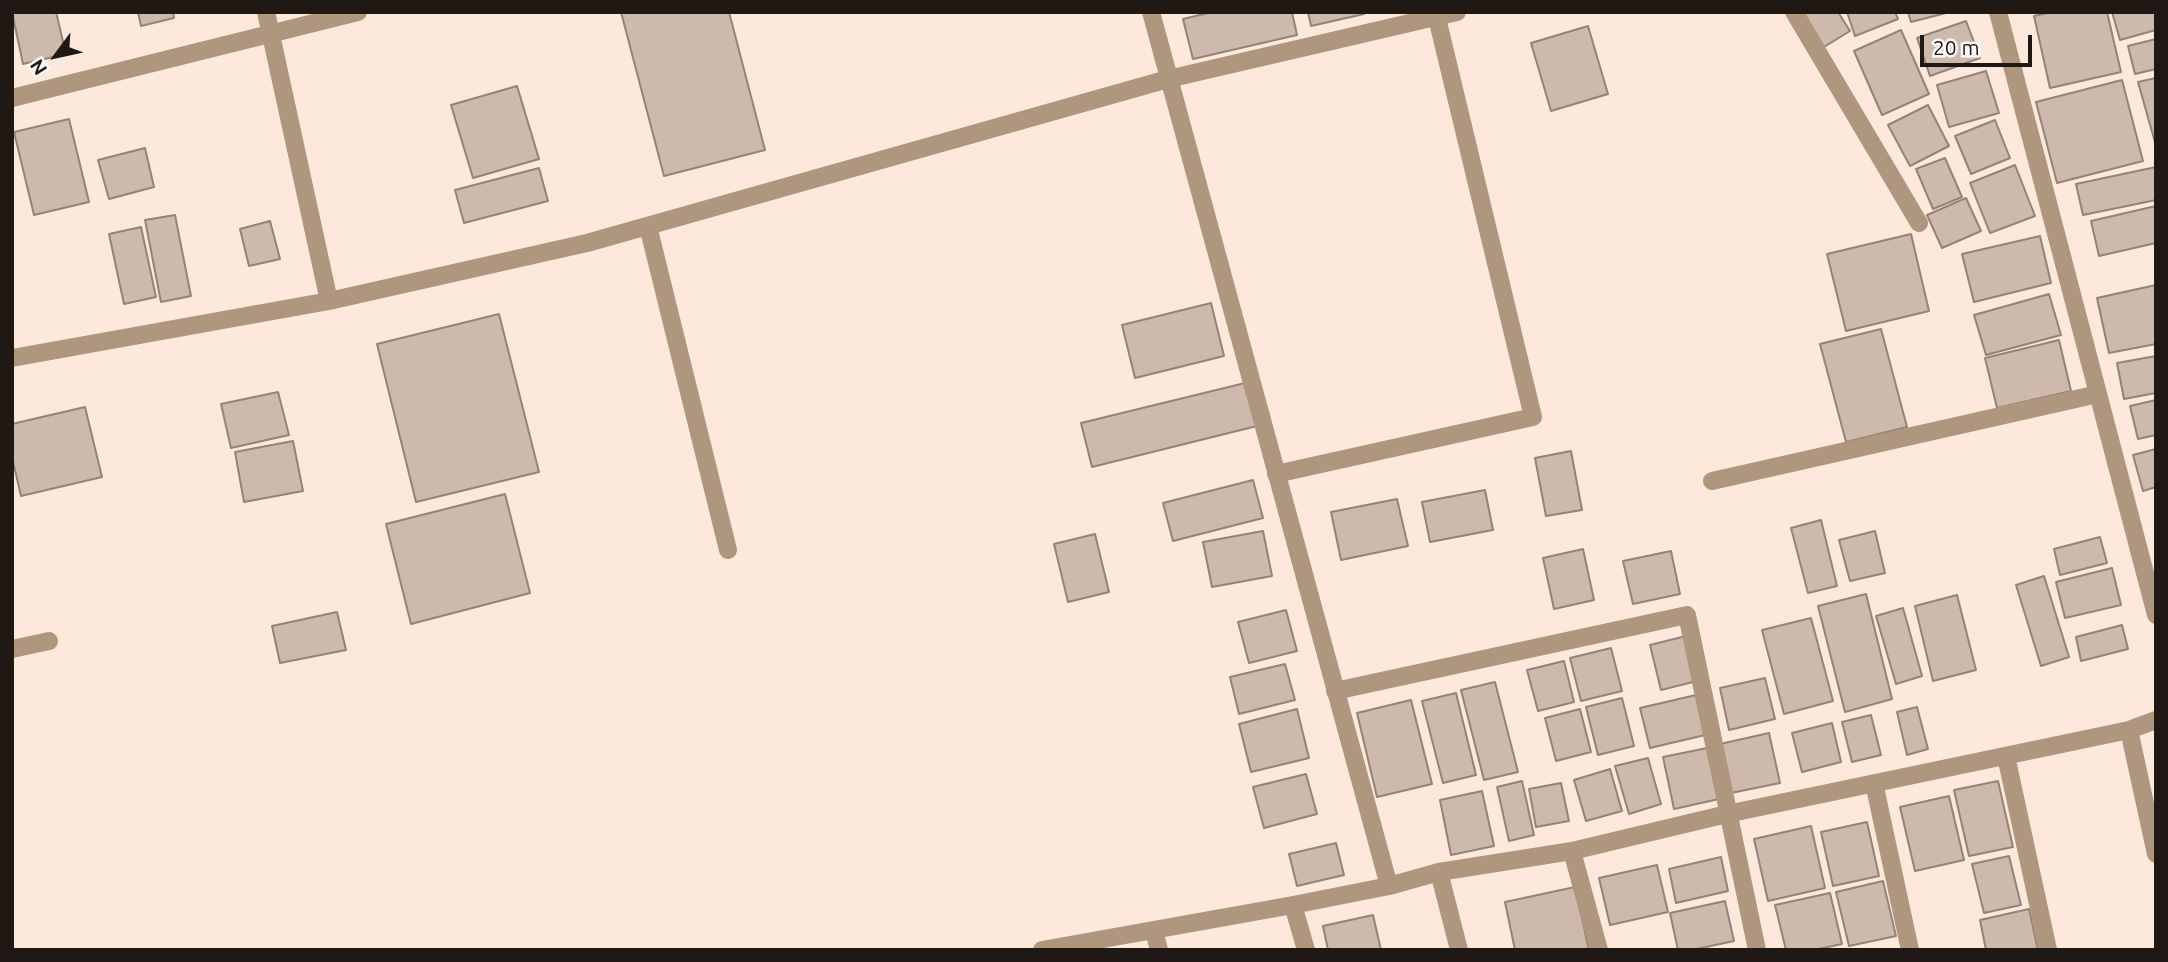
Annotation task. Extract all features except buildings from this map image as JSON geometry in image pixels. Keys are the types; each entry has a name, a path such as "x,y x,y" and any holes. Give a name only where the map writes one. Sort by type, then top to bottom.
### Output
{"street":[{"path":"266,12 329,301"},
{"path":"12,98 271,36 358,12"},
{"path":"1151,12 1389,886"},
{"path":"12,359 329,301 587,243 1168,79 1457,12"},
{"path":"1794,12 1919,222"},
{"path":"1998,12 2156,615"},
{"path":"1276,474 1533,418 1437,18"},
{"path":"648,226 728,550"},
{"path":"1712,481 2098,394"},
{"path":"1335,691 1687,615 1757,950"},
{"path":"12,649 48,641"},
{"path":"1042,950 1293,905 1389,886 1439,872 1572,851 1727,814 2129,730 2156,720"},
{"path":"2129,730 2156,854"},
{"path":"2006,756 2048,950"},
{"path":"1874,783 1910,950"},
{"path":"1572,851 1599,950"},
{"path":"1439,872 1459,950"},
{"path":"1293,905 1306,950"},
{"path":"1154,930 1160,950"}]}
